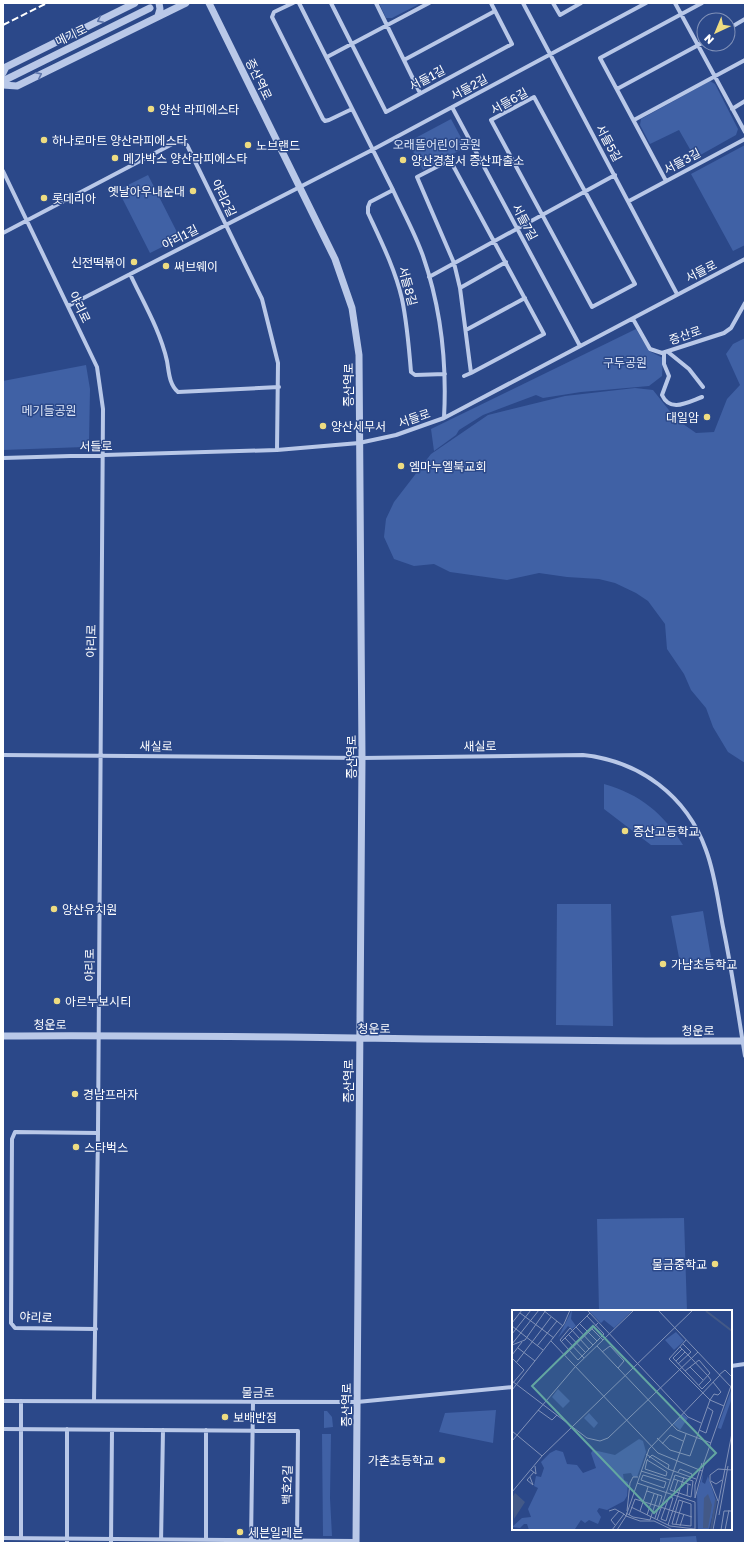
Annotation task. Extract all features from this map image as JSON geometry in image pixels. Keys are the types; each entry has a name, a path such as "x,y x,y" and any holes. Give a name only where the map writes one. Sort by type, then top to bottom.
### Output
{"street":[{"path":"3,73 6,67 135,3"},
{"path":"158,16 160,10 159,3"},
{"path":"3,84 17,86 186,3"},
{"name":"증산역로","path":"209,3 301,187 335,259 352,308 359,355 362,758 356,1542"},
{"path":"293,3 274,12 272,17 323,119 325,121 329,120 352,110"},
{"name":"서들8길","path":"299,3 413,231 429,276 436,304 445,374 444,418"},
{"name":"서들1길","path":"330,3 386,112 512,44 491,3"},
{"path":"376,3 420,93"},
{"path":"327,57 429,3"},
{"name":"서들5길","path":"523,3 677,294"},
{"path":"553,3 560,15 581,3"},
{"name":"서들2길","path":"301,187 646,3"},
{"path":"675,3 696,41"},
{"path":"666,181 600,58 702,3"},
{"name":"메기로","path":"3,81 150,8"},
{"path":"404,60 495,11"},
{"path":"736,25 745,20"},
{"path":"617,89 696,46"},
{"path":"702,52 745,132"},
{"path":"634,120 745,60"},
{"name":"서들6길","path":"534,97 635,284 592,307 542,215 491,120 534,97"},
{"path":"732,109 745,102"},
{"name":"서들7길","path":"452,107 580,346"},
{"name":"서들3길","path":"629,201 745,139"},
{"name":"야리2길","path":"27,221 178,141 187,145 262,299 278,363 279,387 277,450"},
{"path":"464,376 471,373 544,334 495,240 450,160 417,177 454,263 460,288 471,373"},
{"name":"야리로","path":"3,171 97,367 101,386 103,409 98,1133 94,1401"},
{"path":"429,276 615,175"},
{"name":"야리1길","path":"68,306 301,187"},
{"name":"서들8길","path":"393,190 370,202 368,213 392,266 402,297 407,326 411,372 414,375 445,374"},
{"path":"3,233 27,221"},
{"name":"서들로","path":"3,458 277,450 359,442 396,435 444,418 745,259"},
{"path":"460,288 506,262"},
{"path":"130,274 165,352 172,387 178,392 279,387"},
{"path":"466,330 525,298"},
{"name":"증산로","path":"632,319 650,349 658,352 666,352 724,333 731,328 745,302"},
{"path":"702,397 680,404 669,404 666,402 662,395 669,376 664,364 666,352 689,369 703,387"},
{"name":"새실로","path":"3,755 362,758 583,755 606,759 624,765 652,779 675,797 693,821 706,850 728,950 744,1041 745,1056"},
{"name":"청운로","path":"3,1036 98,1035 360,1039 744,1041"},
{"name":"야리로","path":"96,1329 14,1328 11,1323 12,1139 15,1132 98,1133"},
{"path":"732,1366 745,1364"},
{"name":"물금로","path":"3,1401 357,1402 512,1387"},
{"path":"21,1401 21,1538"},
{"path":"251,1541 253,1402"},
{"name":"백호2길","path":"3,1429 298,1431 297,1541"},
{"path":"67,1429 67,1541"},
{"path":"111,1541 112,1430"},
{"path":"161,1541 163,1430"},
{"path":"206,1430 206,1541"},
{"path":"3,1538 67,1541 356,1542"}],"green space":[{"path":"379,3 421,3 392,18 386,18"},
{"path":"710,81 715,84 738,129 736,135 695,158 679,130 650,144 640,125 641,119"},
{"name":"오래뜰어린이공원","path":"451,119 466,147 423,170 408,142"},
{"path":"745,145 745,245 733,251 691,174"},
{"path":"148,175 180,238 150,253 118,190"},
{"name":"구두공원","path":"636,329 649,351 663,358 662,376 649,386 581,392 543,398 536,395 483,415 459,430 456,435 434,451 431,429"},
{"path":"745,338 745,763 728,752 713,727 706,708 691,690 684,674 667,649 665,624 648,601 636,593 615,583 599,579 539,573 507,580 450,572 434,564 414,566 394,559 384,537 386,519 394,502 431,454 488,415 565,396 635,388 653,390 676,419 696,433 714,432 727,399 740,385 726,354 733,344"},
{"name":"메기들공원","path":"86,365 90,389 89,441 84,447 3,450 3,381"},
{"path":"604,784 629,793 650,807 668,824 683,845 651,845 604,809"},
{"path":"557,904 611,904 613,1026 556,1025"},
{"path":"703,911 712,963 681,968 671,916"},
{"path":"684,1218 687,1310 599,1310 597,1219"},
{"path":"496,1410 493,1443 439,1432 445,1413"},
{"path":"324,1411 327,1411 332,1417 333,1427 324,1428"},
{"path":"322,1434 331,1434 330,1498 332,1536 323,1536"},
{"path":"696,1536 697,1543 660,1543 660,1538"}],"railway":[{"path":"3,25 47,3"}],"place":[{"name":"양산 라피에스타","path":"151,109"},
{"name":"하나로마트 양산라피에스타","path":"44,140"},
{"name":"노브랜드","path":"248,145"},
{"name":"메가박스 양산라피에스타","path":"115,158"},
{"name":"양산경찰서 증산파출소","path":"403,160"},
{"name":"옛날아우내순대","path":"193,191"},
{"name":"롯데리아","path":"44,198"},
{"name":"신전떡볶이","path":"134,262"},
{"name":"써브웨이","path":"166,266"},
{"name":"대일암","path":"707,417"},
{"name":"양산세무서","path":"323,426"},
{"name":"엠마누엘북교회","path":"401,466"},
{"name":"증산고등학교","path":"625,831"},
{"name":"양산유치원","path":"54,909"},
{"name":"가남초등학교","path":"663,964"},
{"name":"아르누보시티","path":"57,1001"},
{"name":"경남프라자","path":"75,1094"},
{"name":"스타벅스","path":"76,1147"},
{"name":"물금중학교","path":"715,1264"},
{"name":"보배반점","path":"225,1417"},
{"name":"가촌초등학교","path":"442,1460"},
{"name":"세븐일레븐","path":"240,1532"}]}
